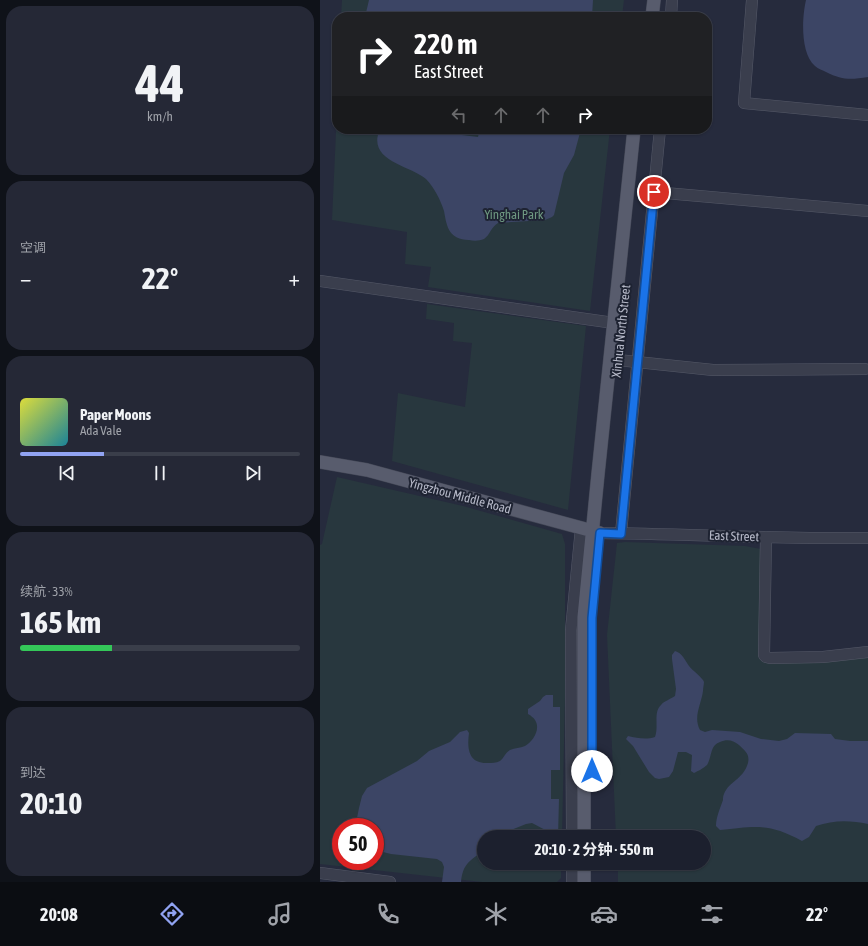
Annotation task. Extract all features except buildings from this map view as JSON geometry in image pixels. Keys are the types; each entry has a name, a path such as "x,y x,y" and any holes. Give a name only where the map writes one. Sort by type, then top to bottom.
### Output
{"main road":[{"path":"645,12 646,0"},
{"path":"653,12 654,0"},
{"name":"Xinhua North Street","path":"591,531 633,134"},
{"name":"Xinhua North Street","path":"591,531 618,360 641,134"},
{"name":"Yingzhou Middle Road","path":"320,462 367,470 591,531"},
{"path":"584,830 584,617 591,531"},
{"path":"591,531 592,830"},
{"path":"584,870 584,882"},
{"path":"592,870 592,882"}],"street":[{"path":"671,12 672,0"},
{"path":"752,0 744,103 868,114"},
{"path":"621,534 660,134"},
{"path":"654,192 868,211"},
{"path":"320,280 614,323"},
{"path":"618,360 713,370 865,369"},
{"path":"572,830 572,630 591,531"},
{"name":"East Street","path":"591,531 621,534 868,538"},
{"path":"766,537 764,655 770,658 823,657 868,652"},
{"path":"572,870 572,882"},
{"path":"320,873 390,882"}],"green space":[{"path":"342,0 624,0 623,12 341,12"},
{"name":"Yinghai Park","path":"336,134 609,134 590,311 428,287 431,267 405,264 407,232 332,220"},
{"path":"427,304 586,326 568,510 392,461 398,393 465,407 472,343 453,341 454,323 426,319"},
{"path":"337,477 463,506 562,534 565,544 565,698 562,830 477,830 477,870 561,870 561,878 557,882 482,882 374,870 384,870 384,818 332,818 332,865 320,864 320,545 322,544"},
{"path":"617,543 745,546 761,549 761,658 868,655 868,882 618,882 618,870 711,870 711,830 616,830 607,635"}],"water":[{"path":"369,0 593,0 592,12 366,12"},
{"path":"806,0 868,0 868,77 851,79 837,77 818,68 810,60 803,34"},
{"path":"379,134 454,134 478,137 479,134 580,134 574,155 564,173 554,215 545,220 498,223 484,239 475,241 462,239 450,232 446,223 444,211 432,186 419,174 391,161 379,148 377,140"},
{"path":"675,651 685,659 689,666 702,678 704,682 697,716 700,730 705,732 712,730 740,732 761,739 779,741 787,739 795,733 831,734 835,739 868,741 868,824 842,821 822,824 816,826 809,837 802,841 780,831 762,827 720,830 716,826 716,823 726,790 740,777 746,769 748,763 748,755 737,743 730,740 723,741 714,746 707,765 694,773 691,771 692,755 686,752 678,752 673,771 669,777 659,779 655,778 649,772 633,746 626,739 628,736 645,739 655,737 657,712 664,702 675,696 676,689 672,655"},
{"path":"546,695 553,695 553,707 560,707 560,770 551,770 551,799 559,799 558,830 545,830 532,823 511,830 477,830 477,855 465,866 461,882 442,882 444,867 442,862 437,859 384,852 384,818 357,818 362,796 367,788 417,761 429,751 450,742 460,732 467,730 469,733 468,744 470,754 476,761 481,763 492,763 500,761 510,750 525,746 531,742 537,731 537,724 534,718 528,714 528,709 540,701"}],"route":[{"path":"592,771 592,618 600,533 621,534 654,192"}]}
